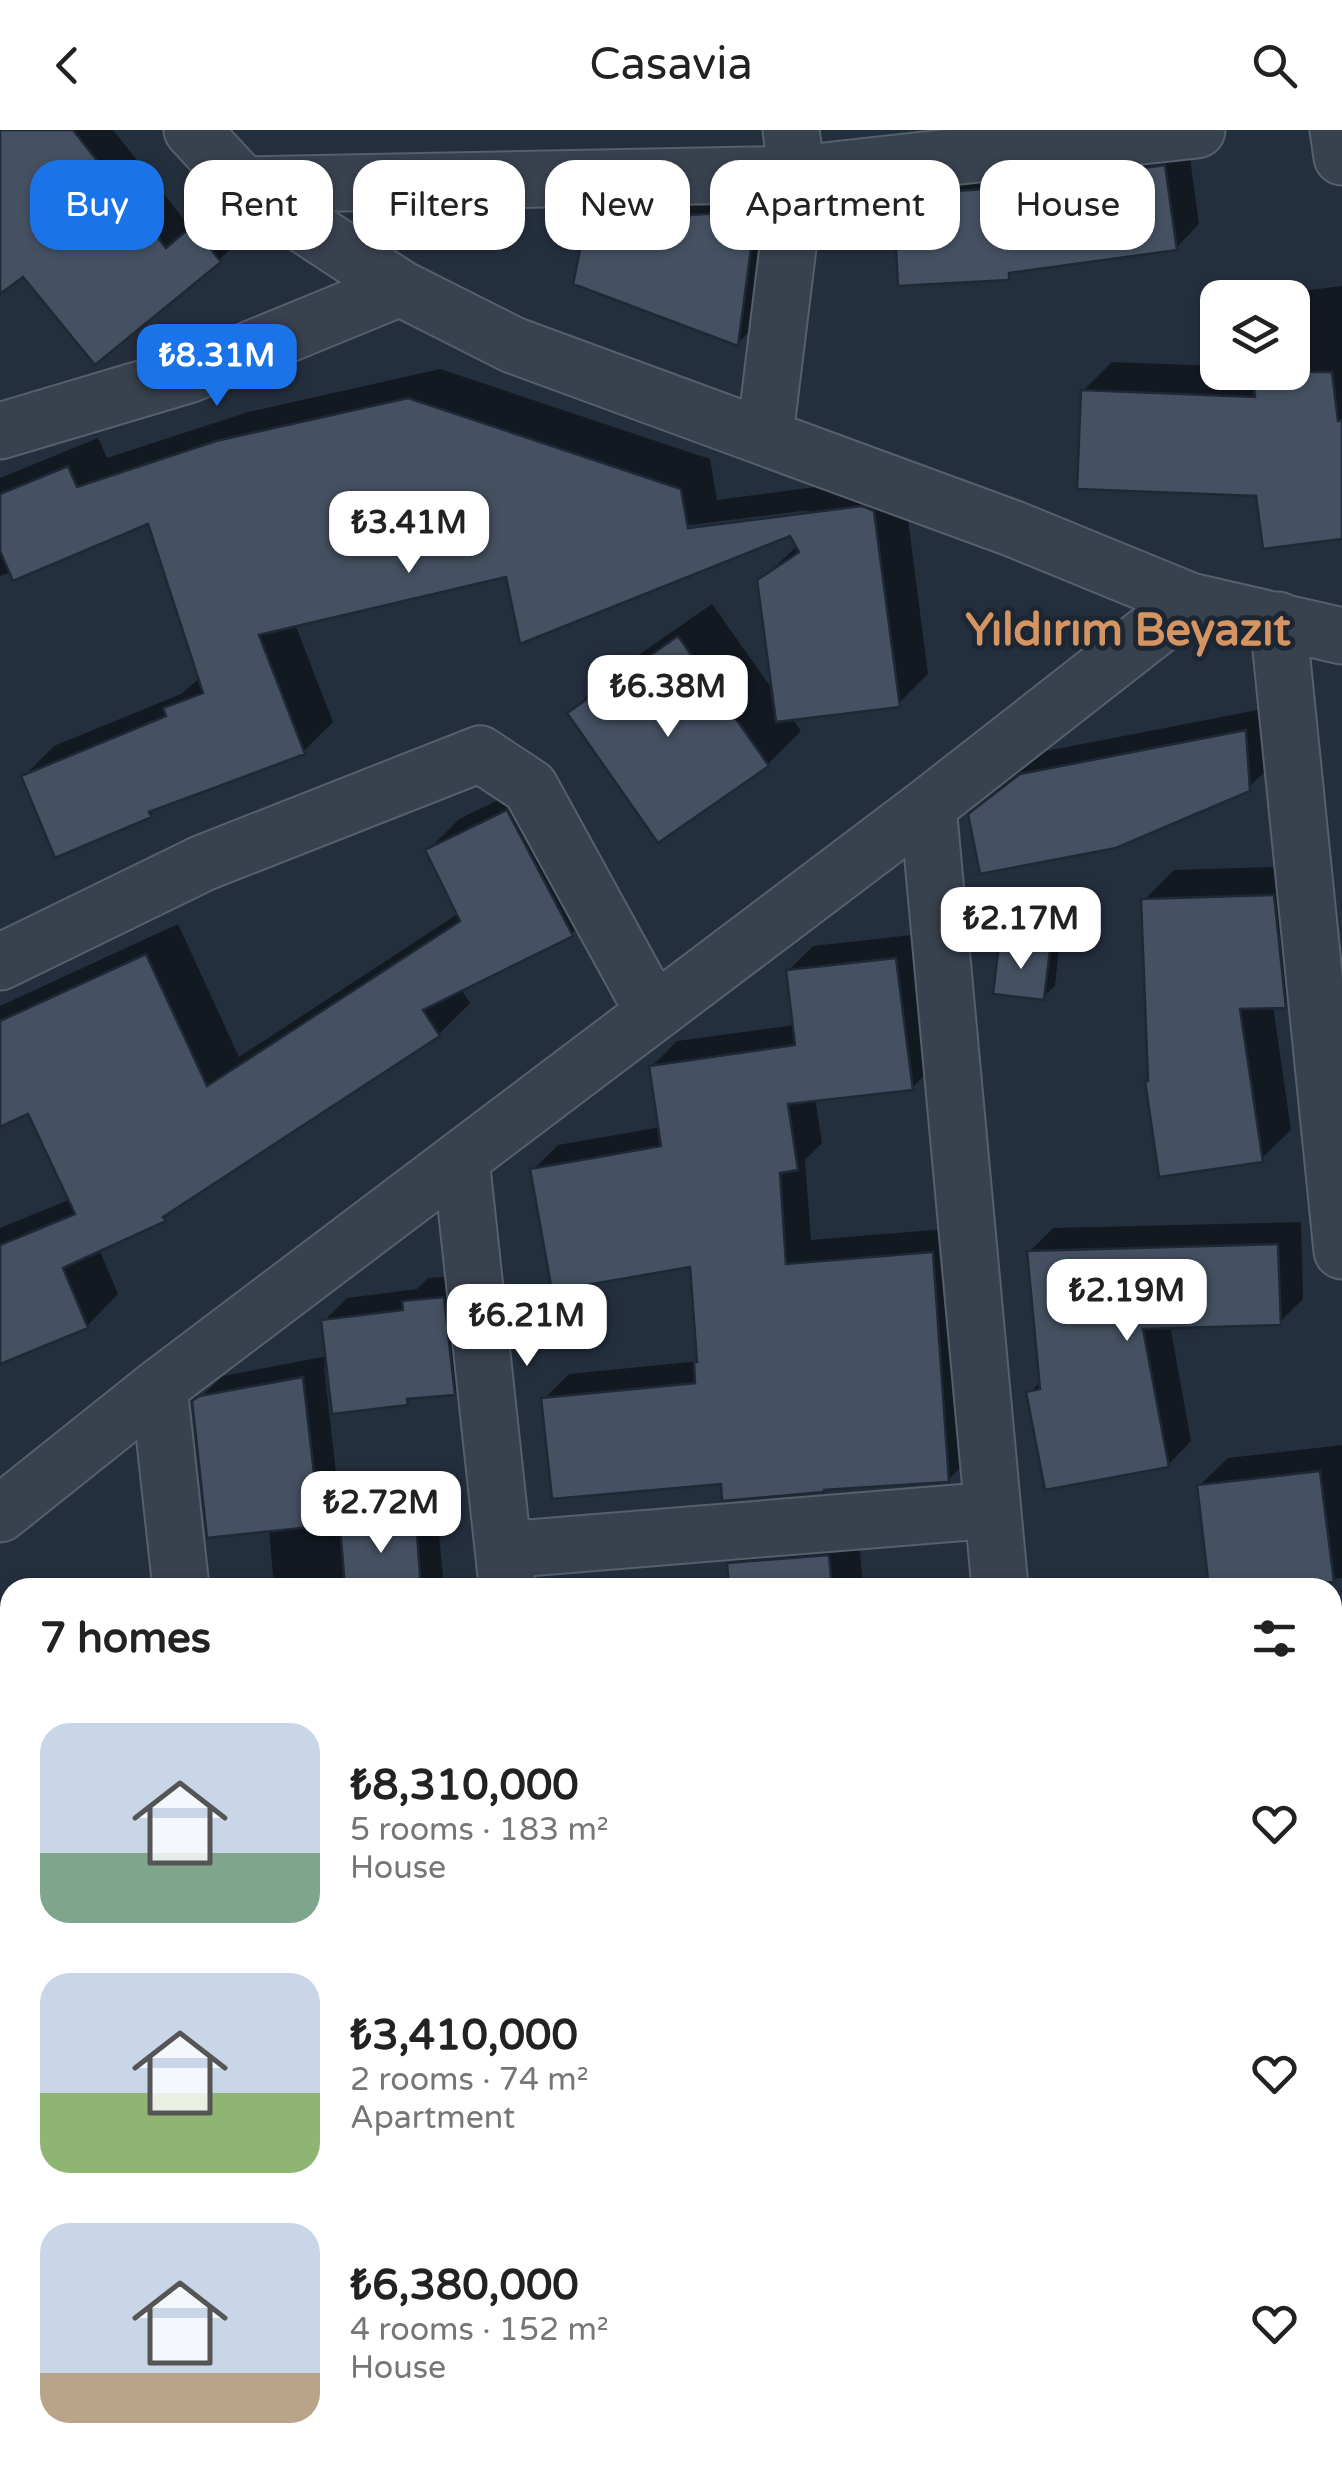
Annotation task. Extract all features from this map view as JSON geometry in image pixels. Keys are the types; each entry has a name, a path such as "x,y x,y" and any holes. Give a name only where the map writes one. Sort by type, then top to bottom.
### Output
{"street":[{"path":"192,130 220,160"},
{"path":"333,180 1197,130"},
{"path":"1338,130 1342,158"},
{"path":"766,435 794,152"},
{"path":"333,244 400,288 513,345 1014,528 1190,601 1342,636"},
{"path":"0,431 188,375 400,288"},
{"path":"0,1514 159,1387 928,806 1190,601"},
{"path":"1278,620 1342,1251"},
{"path":"0,962 203,863 480,754 530,787 654,1013"},
{"path":"928,806 999,1578"},
{"path":"461,1159 506,1569 992,1510"},
{"path":"159,1387 180,1578"}],"building":[{"path":"0,130 73,130 97,160 30,160 30,250 164,250 164,245 166,248 184,233 184,250 211,250 221,262 95,365 23,277 0,294"},
{"path":"1165,165 1177,250 1009,273 1009,280 898,286 896,250 960,250 960,191 980,189 980,250 1155,250 1155,166"},
{"path":"710,214 710,250 751,250 738,346 573,284 580,250 690,250 690,215"},
{"path":"1310,372 1332,372 1338,421 1342,420 1342,539 1263,549 1256,496 1077,489 1081,390 1255,397 1254,390 1310,390"},
{"path":"408,398 681,489 688,528 862,506 874,511 900,707 776,722 757,580 799,552 790,536 520,644 506,577 259,635 305,754 149,812 152,817 55,858 21,776 166,716 163,708 203,693 148,524 13,581 0,551 0,494 68,466 77,487 216,441"},
{"path":"678,636 769,766 658,843 567,713"},
{"path":"1246,730 1250,791 1116,848 980,874 968,814 1020,774"},
{"path":"507,810 573,936 423,1010 440,1036 163,1217 166,1221 63,1268 88,1328 0,1364 0,1245 75,1214 28,1114 0,1127 0,1021 146,954 207,1086 460,921 425,850"},
{"path":"1274,895 1286,1008 1240,1009 1263,1162 1159,1177 1145,1081 1141,899"},
{"path":"999,943 1050,950 1044,1000 993,994"},
{"path":"896,958 913,1090 788,1104 798,1170 780,1173 786,1264 933,1252 949,1482 722,1501 721,1484 552,1499 541,1398 695,1383 697,1362 690,1267 552,1291 530,1169 661,1146 649,1066 795,1045 786,970"},
{"path":"1278,1244 1281,1325 1143,1329 1169,1467 1045,1490 1026,1392 1040,1389 1027,1251"},
{"path":"444,1297 455,1395 407,1399 408,1405 332,1414 321,1320 403,1310 402,1301"},
{"path":"303,1377 320,1526 207,1538 192,1401 199,1396"},
{"path":"1320,1471 1333,1578 1208,1578 1197,1485"},
{"path":"416,1521 420,1578 344,1578 340,1526"},
{"path":"829,1555 831,1578 728,1578 727,1563"}],"district":[{"name":"Yıldırım Beyazıt","path":"1128,631"}]}
